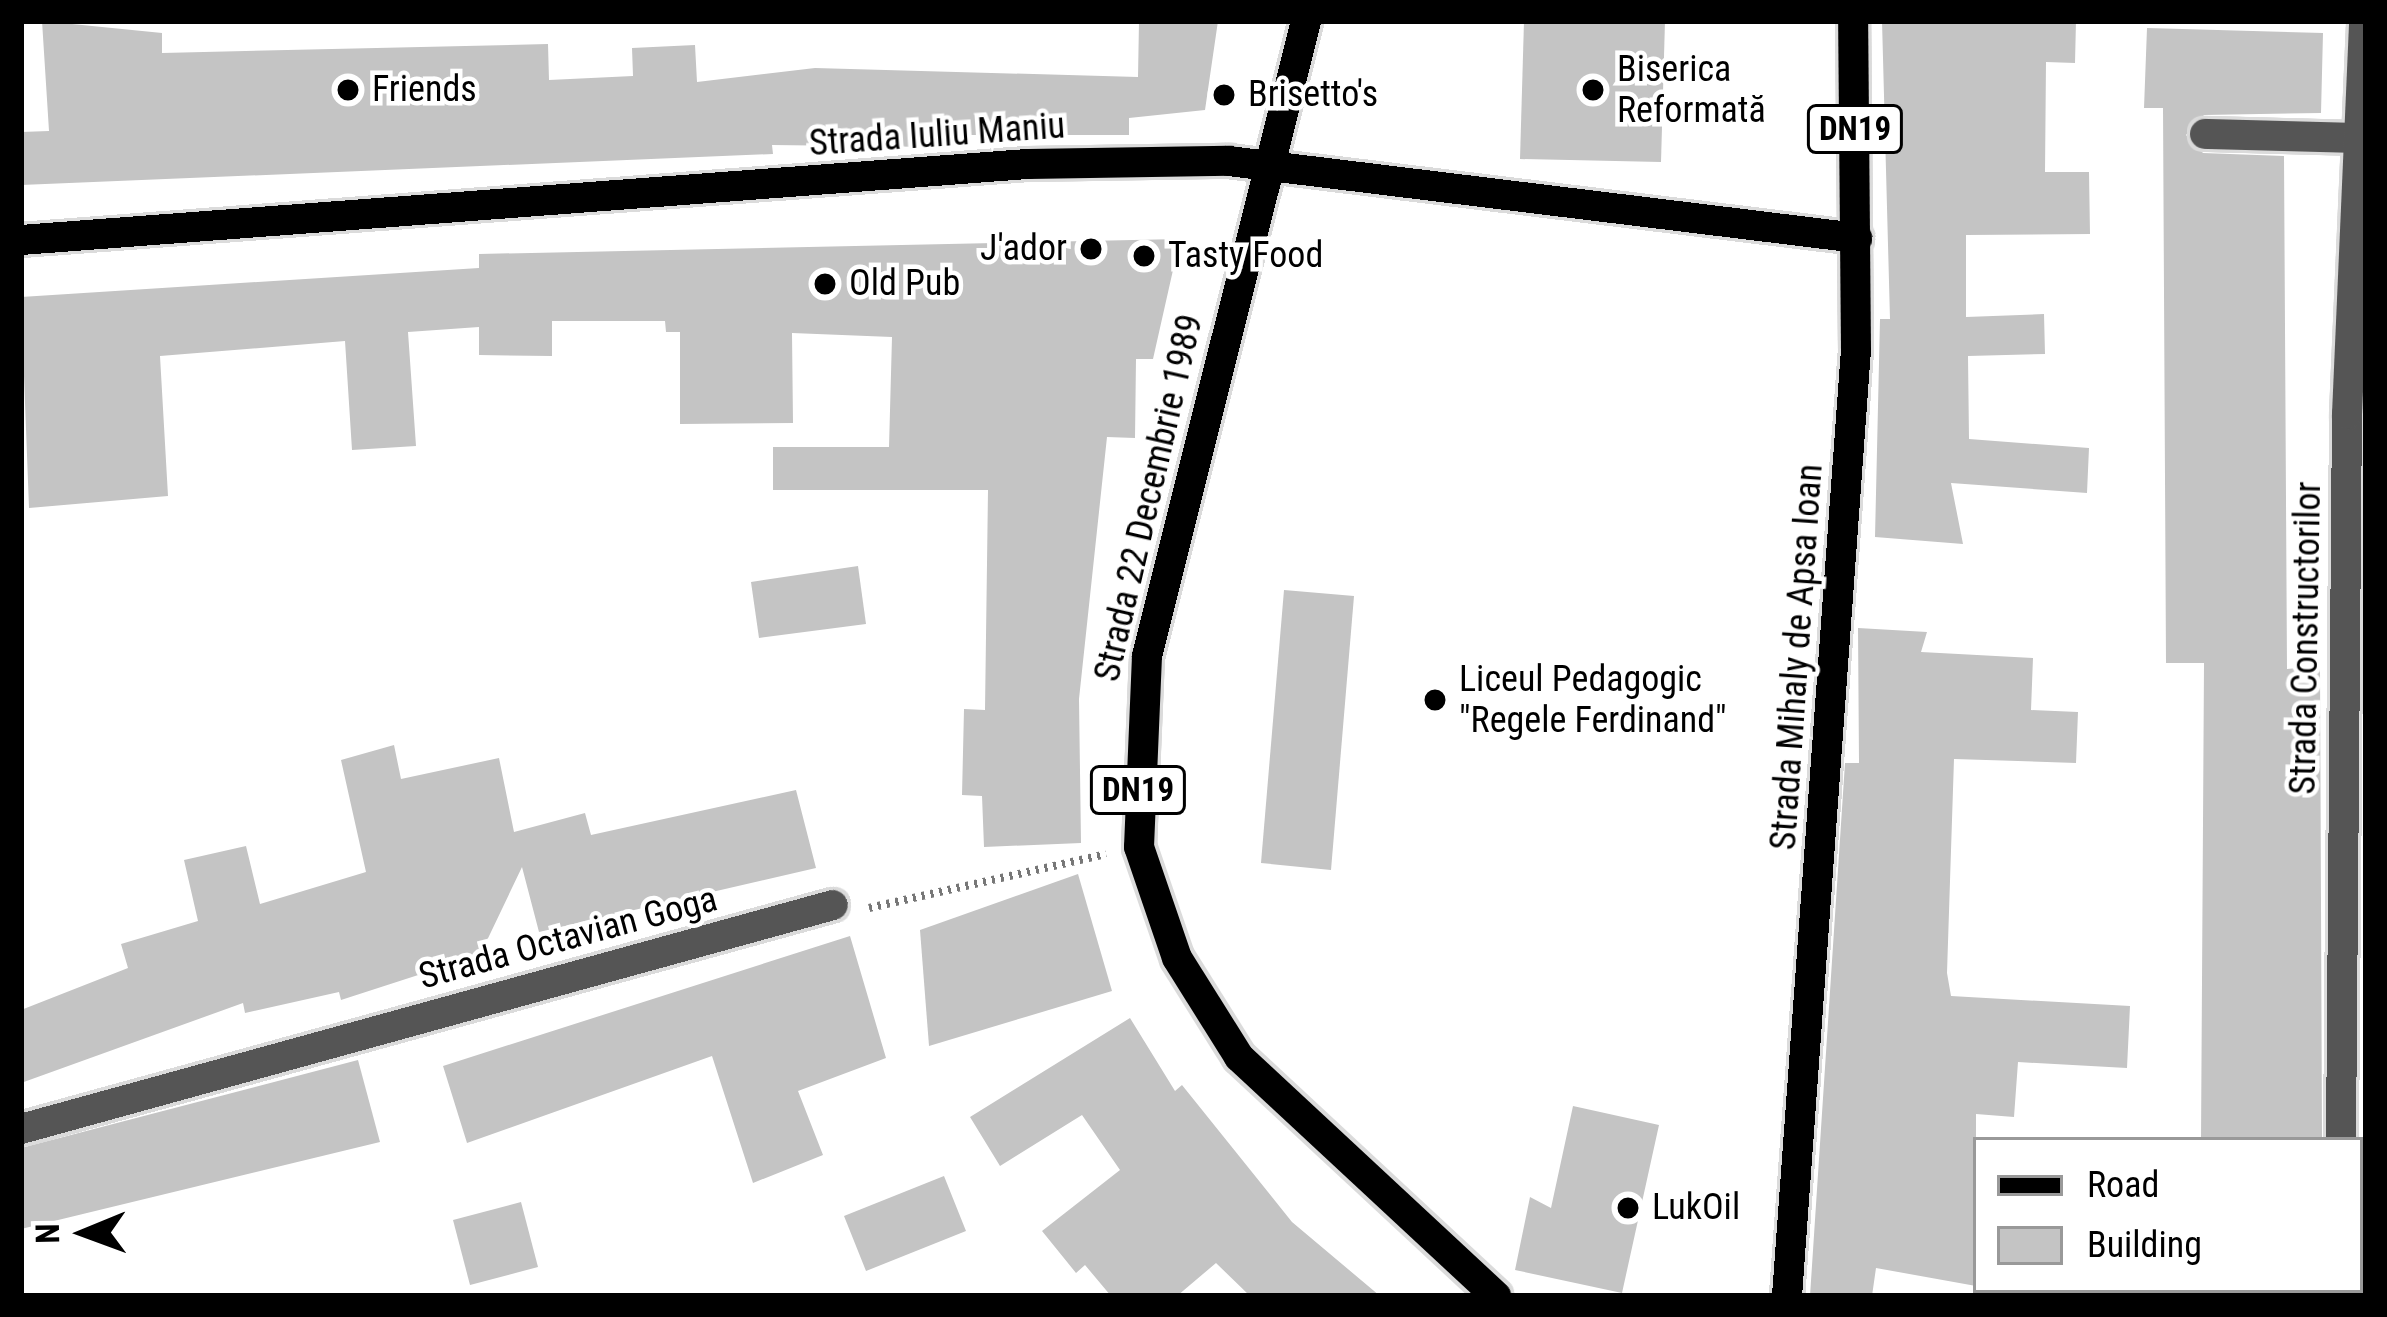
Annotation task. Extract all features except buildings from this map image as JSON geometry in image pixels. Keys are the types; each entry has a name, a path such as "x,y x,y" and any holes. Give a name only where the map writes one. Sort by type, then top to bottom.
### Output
{"main road":[{"name":"Strada 22 Decembrie 1989","path":"1306,21 1147,656 1139,847 1177,958 1240,1058 1496,1296"},
{"name":"Strada Mihaly de Apsa Ioan","path":"1787,1296 1836,705 1857,238 1853,21"},
{"name":"Strada Iuliu Maniu","path":"21,240 1028,164 1271,162 1857,238"}],"street":[{"name":"Strada Constructorilor","path":"2341,1137 2365,21"},
{"path":"2205,134 2361,138"},
{"name":"Strada Octavian Goga","path":"21,1129 833,905"}],"path":[{"path":"833,905 854,912 1139,847"}],"place":[{"name":"Friends","path":"348,90"},
{"name":"Biserica Reformată","path":"1593,90"},
{"name":"Brisetto's","path":"1224,95"},
{"name":"J'ador","path":"1091,249"},
{"name":"Tasty Food","path":"1144,256"},
{"name":"Old Pub","path":"825,284"},
{"name":"Liceul Pedagogic \"Regele Ferdinand\"","path":"1435,700"},
{"name":"LukOil","path":"1628,1208"}]}
